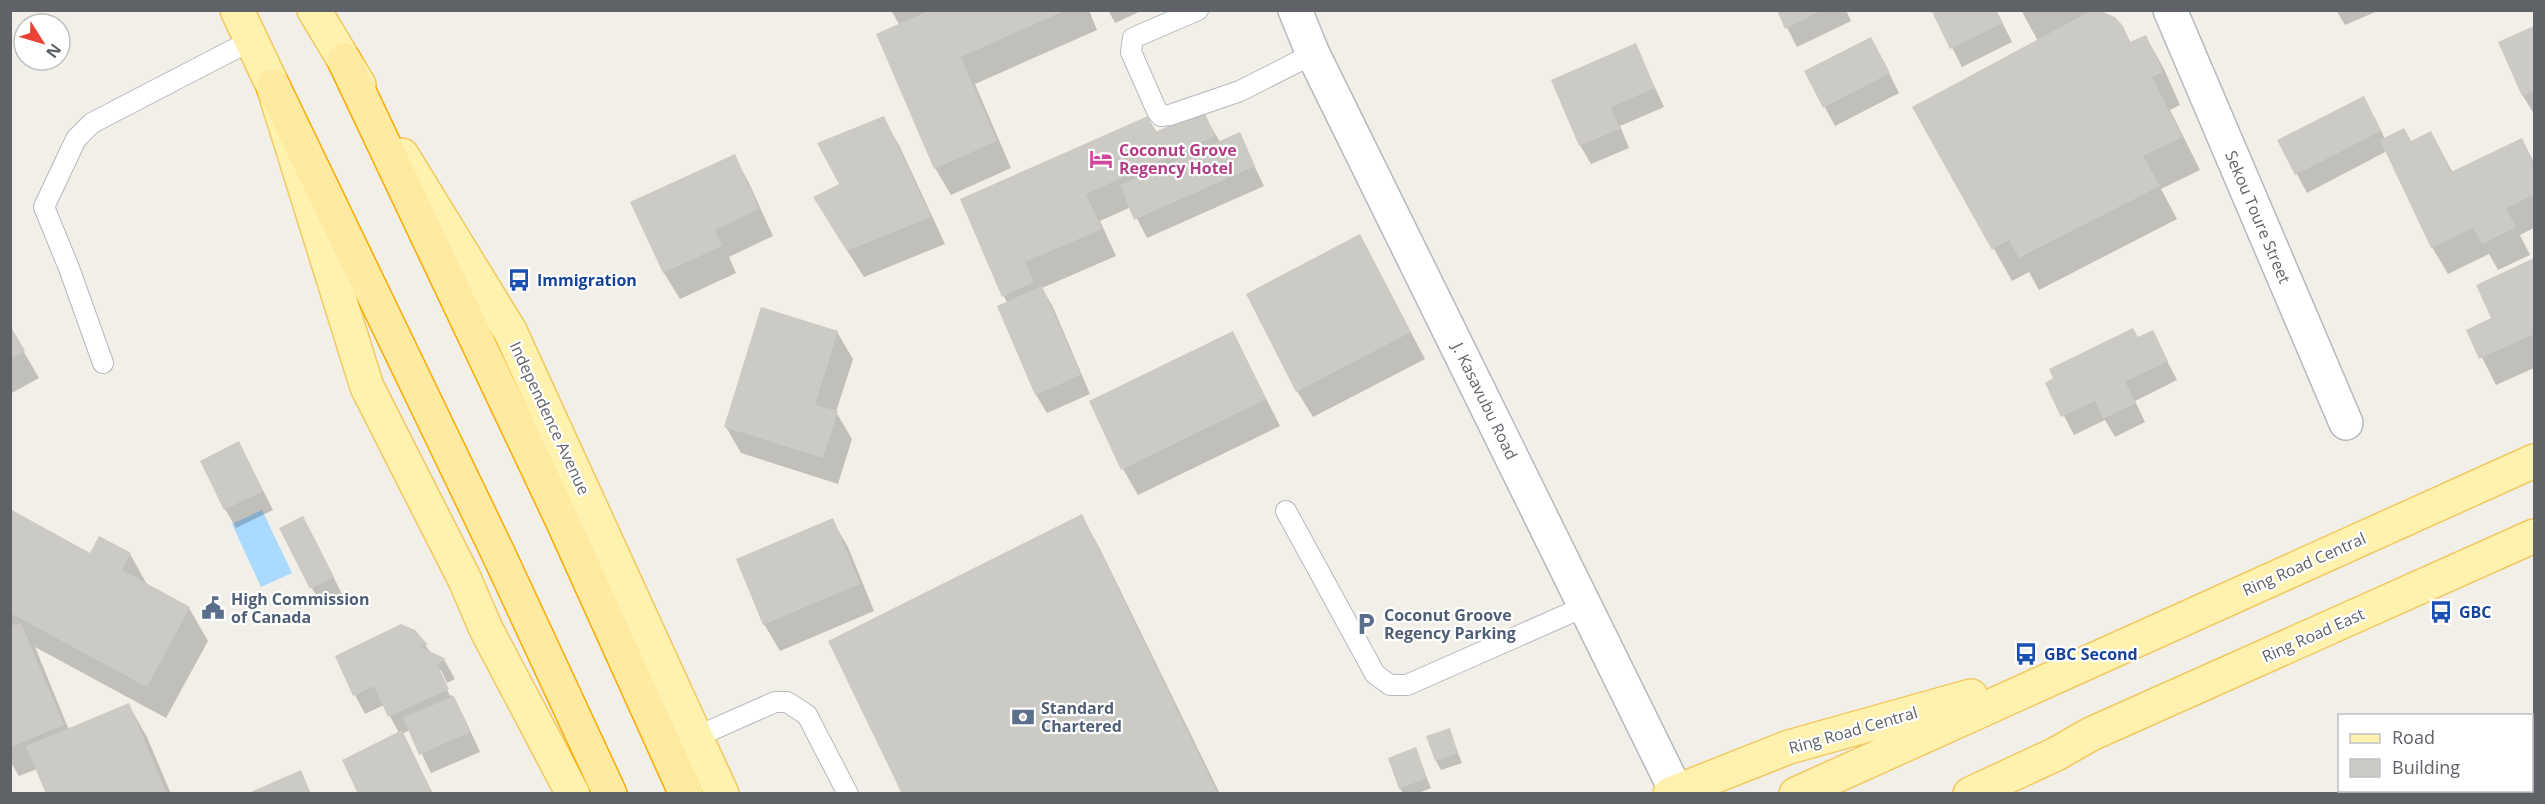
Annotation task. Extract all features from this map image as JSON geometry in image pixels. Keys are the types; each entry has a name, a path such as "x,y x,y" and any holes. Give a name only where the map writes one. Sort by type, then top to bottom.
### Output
{"highway":[{"name":"Independence Avenue","path":"344,60 562,520 686,794"},
{"path":"273,86 498,553 610,794"}],"main road":[{"path":"237,10 273,86 367,387 465,580 486,629 573,794"},
{"name":"Independence Avenue","path":"314,10 510,331 722,794"},
{"name":"Ring Road Central","path":"1796,794 2535,461"},
{"name":"Ring Road East","path":"2091,734 2535,536"},
{"name":"Ring Road Central","path":"1673,792 1789,747 2074,668"},
{"path":"1970,794 2056,754 2091,734"},
{"path":"2005,794 2091,734"}],"street":[{"name":"J. Kasavubu Road","path":"1295,10 1313,54 1586,606 1673,792"},
{"name":"Sekou Toure Street","path":"2170,10 2346,423"}],"lane":[{"path":"1198,10 1134,38 1131,45 1135,62 1161,116 1240,91 1313,54"},
{"path":"103,363 69,268 44,207 76,139 92,123 252,40"},
{"path":"1286,511 1375,674 1390,685 1407,685 1586,606"},
{"path":"696,737 775,702 787,702 807,715 848,794"}],"water":[{"path":"262,510 292,573 261,587 232,524"}],"building":[{"path":"930,10 1066,10 961,57 997,141 934,169 876,34"},
{"path":"1777,10 1823,10 1785,29"},
{"path":"1931,10 1996,10 2003,23 1950,49"},
{"path":"2101,11 2115,17 2123,26 2130,42 2146,35 2163,72 2152,77 2182,137 2143,156 2160,186 2019,258 2009,240 1992,250 1912,107 2089,12"},
{"path":"2534,26 2534,91 2522,96 2498,42"},
{"path":"1871,37 1890,73 1823,108 1804,71"},
{"path":"1636,43 1655,88 1611,107 1620,129 1579,146 1551,80"},
{"path":"2364,96 2381,131 2295,175 2277,140"},
{"path":"1204,111 1215,136 1086,194 1102,229 1025,262 1034,282 1002,297 960,199 1148,116 1155,132"},
{"path":"884,116 931,217 847,251 813,197 839,184 817,143"},
{"path":"2404,128 2411,141 2431,131 2451,172 2522,138 2534,164 2534,195 2506,208 2516,227 2482,244 2473,228 2431,248 2380,140"},
{"path":"1240,132 1255,166 1134,220 1120,185"},
{"path":"735,154 759,209 715,230 722,246 663,273 630,202"},
{"path":"1360,234 1411,332 1296,392 1246,294"},
{"path":"2534,258 2534,334 2479,359 2466,330 2491,318 2476,285"},
{"path":"1042,286 1081,375 1035,395 997,306"},
{"path":"761,307 838,331 815,405 838,411 823,458 724,427"},
{"path":"10,325 25,351 10,359"},
{"path":"2133,328 2138,337 2153,330 2168,361 2125,382 2136,403 2103,419 2095,401 2061,417 2045,383 2053,378 2049,369"},
{"path":"1233,331 1266,399 1121,470 1089,401"},
{"path":"239,441 263,491 224,510 200,461"},
{"path":"10,509 90,553 99,536 131,553 122,570 190,607 147,687 10,613"},
{"name":"Standard Chartered","path":"1082,514 1218,794 902,794 828,641"},
{"path":"303,516 334,577 310,589 279,528"},
{"path":"833,518 860,584 763,625 736,559"},
{"path":"21,623 64,725 10,747 10,626"},
{"path":"401,624 415,630 428,645 419,646 446,659 437,664 449,689 388,717 374,686 353,696 335,656"},
{"path":"454,696 470,732 419,755 403,718"},
{"path":"129,703 167,794 46,794 26,746"},
{"path":"1450,728 1458,753 1435,761 1426,736"},
{"path":"402,730 433,794 358,794 342,760"},
{"path":"1416,747 1427,778 1399,789 1388,758"},
{"path":"301,770 311,794 246,794"}],"place":[{"name":"Coconut Grove Regency Hotel","path":"1101,159"},
{"name":"Immigration","path":"519,280"},
{"name":"High Commission of Canada","path":"213,608"},
{"name":"GBC","path":"2441,612"},
{"name":"Coconut Groove Regency Parking","path":"1366,624"},
{"name":"GBC Second","path":"2026,654"},
{"name":"Standard Chartered","path":"1023,717"}]}
